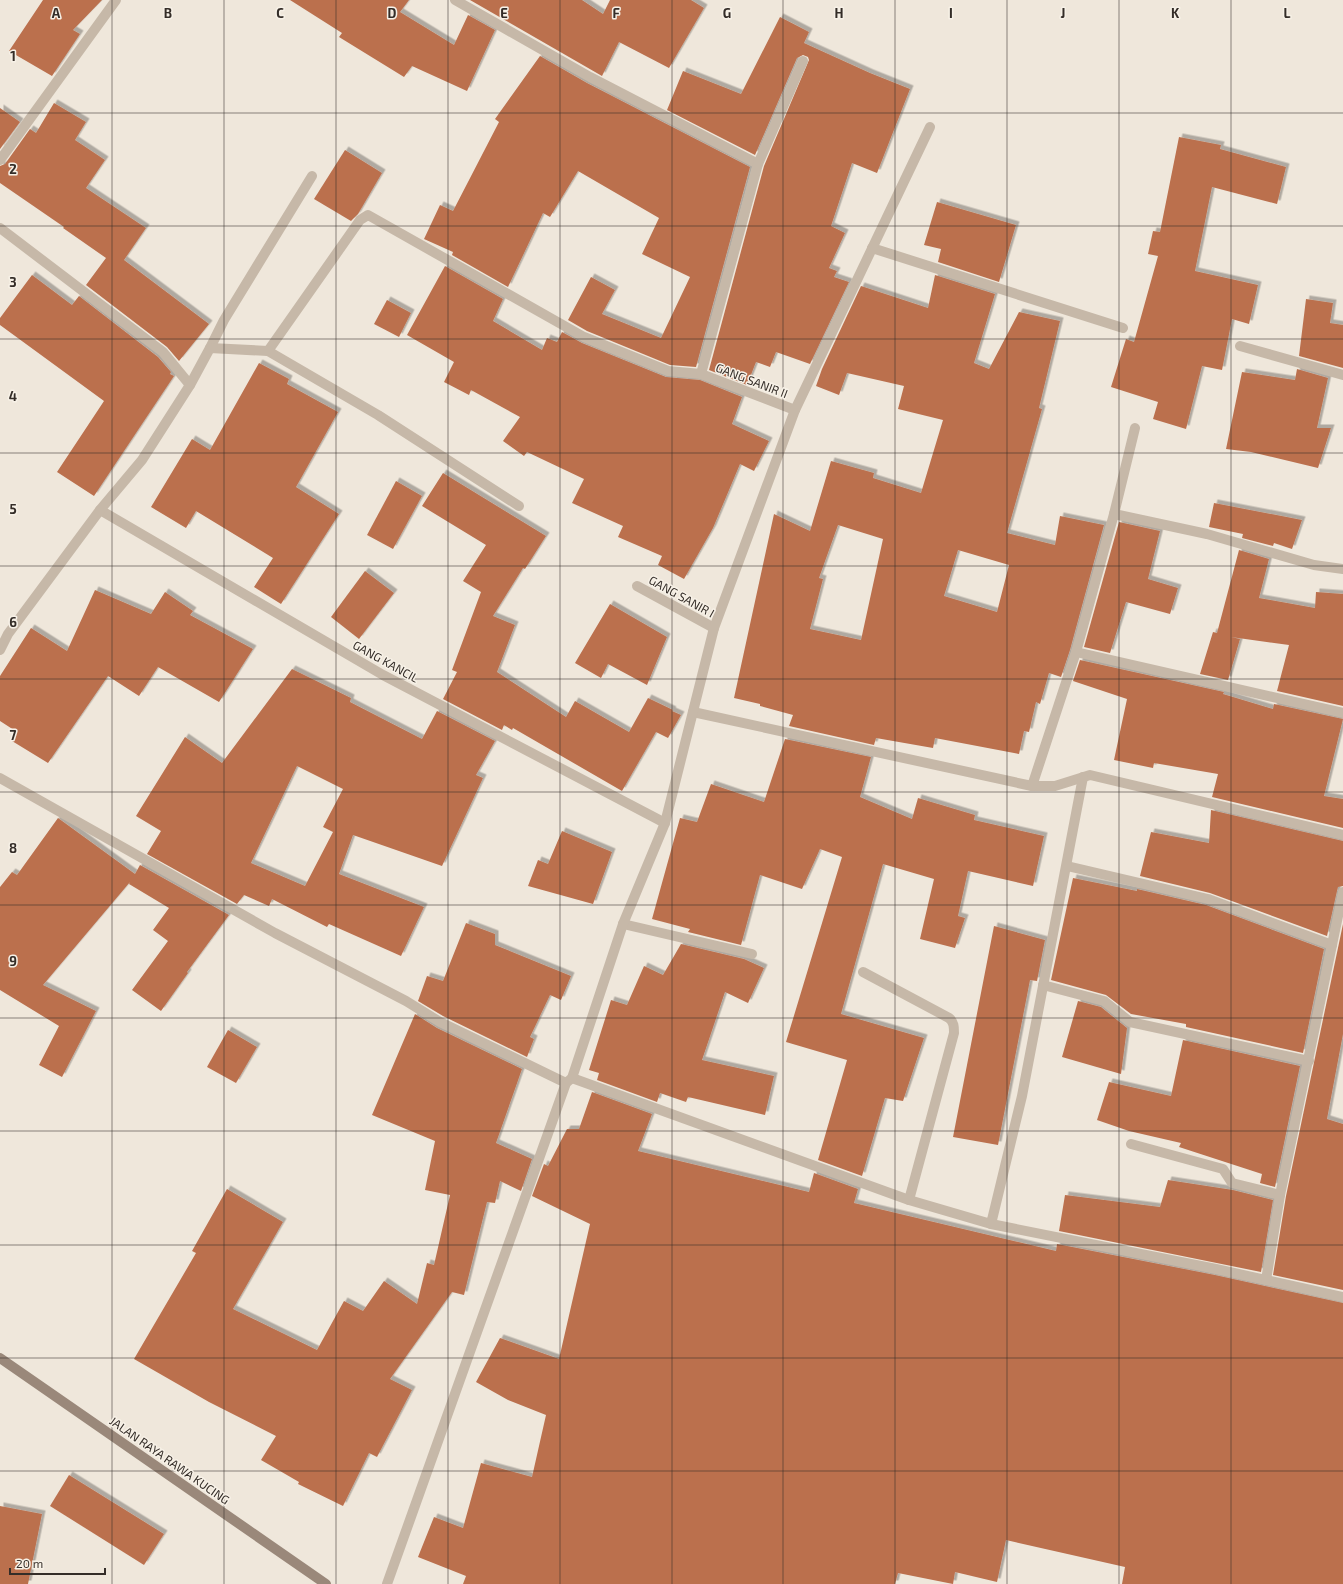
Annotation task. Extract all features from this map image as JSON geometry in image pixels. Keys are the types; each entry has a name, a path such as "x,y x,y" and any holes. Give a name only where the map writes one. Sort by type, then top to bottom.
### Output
{"street":[{"path":"0,160 116,0"},
{"path":"455,0 590,77 758,164"},
{"path":"700,374 758,164 803,61"},
{"path":"387,1584 569,1080 623,924 665,823 714,628 795,410 930,127"},
{"path":"0,650 4,632 100,510 142,460 190,385 224,320 312,176"},
{"name":"GANG SANIR II","path":"268,351 360,220 368,215 584,337 668,371 700,374 795,410"},
{"path":"0,228 163,352 190,385"},
{"path":"872,248 1123,328"},
{"path":"1240,346 1343,376"},
{"path":"210,348 268,351 378,414 520,506"},
{"path":"1032,786 1076,652 1114,514 1135,428"},
{"name":"GANG KANCIL","path":"100,510 383,675 665,823"},
{"path":"1114,514 1207,534 1314,565 1343,569"},
{"name":"GANG SANIR I","path":"637,586 714,628"},
{"path":"1076,652 1343,713"},
{"path":"693,712 1032,786 1055,786 1090,775 1343,835"},
{"path":"992,1224 1022,1096 1067,866 1082,777"},
{"path":"0,778 275,933 406,1001 440,1022 569,1080 909,1200 992,1224 1343,1297"},
{"path":"1067,866 1208,899 1332,945"},
{"path":"1266,1280 1280,1195 1343,892"},
{"path":"623,924 752,954"},
{"path":"863,972 949,1018 954,1026 954,1033 909,1200"},
{"path":"1043,986 1104,1001 1130,1022 1309,1061"},
{"path":"1131,1144 1223,1169 1232,1183 1280,1195"},
{"name":"JALAN RAYA RAWA KUCING","path":"0,1358 326,1584"}],"building":[{"path":"43,0 102,0 73,30 80,34 52,76 9,51"},
{"path":"290,0 409,0 400,12 454,45 468,15 495,30 467,91 412,66 404,77 339,37 342,33"},
{"path":"470,0 582,0 603,14 610,0 691,0 704,8 669,68 619,42 602,76"},
{"path":"780,17 809,32 804,43 870,73 910,89 877,173 852,163 831,226 845,233 829,268 837,271 834,277 849,282 810,364 776,352 770,367 756,362 747,385 709,370 764,166 809,60 808,57 803,55 797,58 755,155 667,110 683,71 741,94"},
{"path":"540,56 587,83 750,167 696,367 670,365 587,331 568,320 591,277 615,290 602,314 661,338 690,277 642,254 659,218 578,171 550,217 543,213 508,287 452,255 453,252 424,239 440,205 453,211 499,122 495,119"},
{"path":"54,103 86,122 75,140 105,160 86,188 146,228 124,260 209,324 179,361 167,347 86,285 106,258 0,183 0,166 5,164 30,129 36,133"},
{"path":"0,108 20,122 0,149"},
{"path":"1179,137 1221,145 1220,149 1286,167 1277,204 1212,187 1195,271 1258,285 1249,324 1232,319 1222,370 1202,366 1186,429 1153,419 1158,402 1111,387 1126,339 1134,342 1158,256 1148,254 1153,231 1160,232"},
{"path":"345,150 382,173 358,214 351,221 314,199"},
{"path":"937,202 1016,225 999,282 938,262 941,249 924,245"},
{"path":"445,266 503,299 493,321 542,350 547,338 557,342 562,332 582,343 666,377 700,380 742,397 732,424 769,441 754,471 740,464 713,528 684,579 658,565 662,556 618,537 623,526 572,503 584,479 527,452 524,456 503,441 520,417 471,390 469,395 444,382 454,362 407,335"},
{"path":"32,275 72,305 79,296 158,357 171,372 170,374 174,376 94,496 57,472 104,401 0,325 0,318"},
{"path":"935,275 995,294 974,363 989,369 1019,312 1060,321 1039,408 1042,409 1007,533 1055,545 1060,516 1104,525 1070,650 1061,677 1049,673 1040,704 1036,702 1029,732 1024,731 1019,754 935,738 933,748 876,738 874,745 789,726 793,715 760,706 760,704 734,698 774,514 810,531 831,461 874,473 873,478 921,493 943,420 898,409 904,386 847,373 839,395 816,386 822,369 861,286 928,308","holes":["838,525 883,539 861,640 810,629 823,579 819,578","958,550 1009,565 997,612 944,596"]},
{"path":"1306,299 1333,303 1330,323 1343,325 1343,368 1299,356"},
{"path":"387,300 411,313 399,337 374,324"},
{"path":"259,363 289,379 287,384 338,412 296,487 339,514 281,604 254,587 273,558 196,511 186,528 151,507 192,439 210,450"},
{"path":"1297,369 1328,378 1317,428 1331,428 1318,468 1251,452 1226,449 1242,372 1295,380"},
{"path":"443,473 546,536 525,569 523,568 493,616 515,625 497,672 566,717 575,701 629,732 648,698 681,715 668,738 656,732 622,791 513,728 512,730 504,725 502,730 443,699 457,672 452,670 481,592 463,581 486,545 422,506"},
{"path":"396,481 422,496 393,549 367,535"},
{"path":"1214,503 1302,520 1292,549 1274,543 1273,546 1242,538 1243,534 1209,527"},
{"path":"1119,522 1160,531 1148,579 1178,588 1170,614 1126,602 1110,653 1084,647"},
{"path":"1239,550 1269,559 1259,598 1315,608 1316,592 1343,594 1343,706 1277,691 1289,645 1231,637 1240,639 1228,680 1200,674 1213,632 1217,633"},
{"path":"365,571 394,593 359,639 331,617"},
{"path":"95,590 151,614 165,592 193,611 190,615 253,649 219,702 158,667 139,696 108,676 48,763 12,741 17,732 0,721 0,676 31,628 67,651"},
{"path":"610,604 667,637 647,685 608,664 601,678 575,663"},
{"path":"1080,660 1224,692 1223,694 1273,709 1274,704 1343,719 1324,796 1343,799 1343,828 1212,797 1218,774 1154,763 1153,768 1114,760 1127,699 1073,681"},
{"path":"292,669 351,698 350,702 422,739 437,711 495,741 476,775 483,778 442,866 353,835 339,874 424,907 401,956 329,924 327,927 272,899 269,906 244,895 237,904 147,854 161,831 136,816 185,737 222,763","holes":["297,766 343,789 323,827 333,832 305,886 251,863"]},
{"path":"785,739 871,757 860,797 912,819 918,798 975,815 974,820 1044,836 1033,886 968,871 958,916 965,918 955,948 920,939 934,879 883,864 841,1014 924,1038 903,1101 885,1098 862,1176 818,1160 847,1060 786,1042 842,857 820,849 802,889 760,875 741,945 688,932 690,929 652,919 680,818 697,822 711,784 764,802"},
{"path":"1211,810 1343,841 1343,886 1338,887 1327,936 1210,893 1140,876 1151,832 1209,843"},
{"path":"58,818 135,874 140,865 229,915 187,972 188,973 161,1011 132,990 168,941 153,930 169,908 129,884 130,882 43,985 96,1011 62,1077 39,1065 59,1026 0,990 0,887 12,872 17,875"},
{"path":"562,831 612,852 593,904 528,886 538,860 548,864"},
{"path":"1073,878 1137,891 1137,889 1206,905 1324,949 1303,1053 1186,1027 1186,1024 1131,1014 1106,995 1051,980"},
{"path":"466,923 495,934 495,945 571,976 561,1000 550,995 530,1037 534,1039 527,1057 443,1016 418,1001 427,976 443,981"},
{"path":"1343,924 1343,1034 1327,1119 1343,1124 1343,1290 1273,1275 1286,1196"},
{"path":"994,926 1045,940 1037,981 1030,980 998,1145 953,1137"},
{"path":"681,944 744,959 764,968 748,1003 725,992 702,1060 774,1076 765,1115 688,1097 686,1102 660,1093 657,1102 597,1080 599,1073 589,1070 611,1000 627,1005 644,966 663,975"},
{"path":"1078,1001 1101,1007 1127,1028 1121,1074 1062,1057"},
{"path":"415,1014 437,1028 522,1069 496,1143 532,1159 521,1191 500,1181 495,1203 487,1202 464,1295 452,1292 390,1379 412,1390 377,1457 369,1453 343,1506 298,1484 299,1482 261,1460 276,1436 209,1402 134,1359 196,1253 192,1251 227,1189 283,1222 233,1309 317,1350 344,1301 363,1311 384,1281 417,1304 427,1263 434,1265 450,1195 425,1190 435,1141 372,1115"},
{"path":"228,1030 257,1047 236,1083 207,1067"},
{"path":"1183,1040 1300,1066 1275,1187 1260,1183 1262,1174 1179,1147 1181,1143 1129,1131 1097,1120 1109,1082 1171,1096"},
{"path":"592,1092 652,1114 638,1151 809,1192 814,1173 858,1189 854,1203 1056,1251 1057,1244 1215,1275 1343,1303 1343,1584 1122,1584 1125,1567 1006,1540 997,1582 955,1572 953,1584 898,1573 895,1584 463,1584 466,1576 418,1557 434,1517 463,1528 481,1463 532,1477 546,1415 508,1400 476,1382 500,1338 559,1359 590,1224 532,1196 544,1164 548,1166 567,1129 579,1129"},
{"path":"1168,1180 1233,1190 1273,1200 1261,1272 1059,1231 1065,1195 1160,1207"},
{"path":"69,1475 164,1534 144,1565 50,1506"},
{"path":"0,1506 42,1514 28,1584 0,1584"}]}
